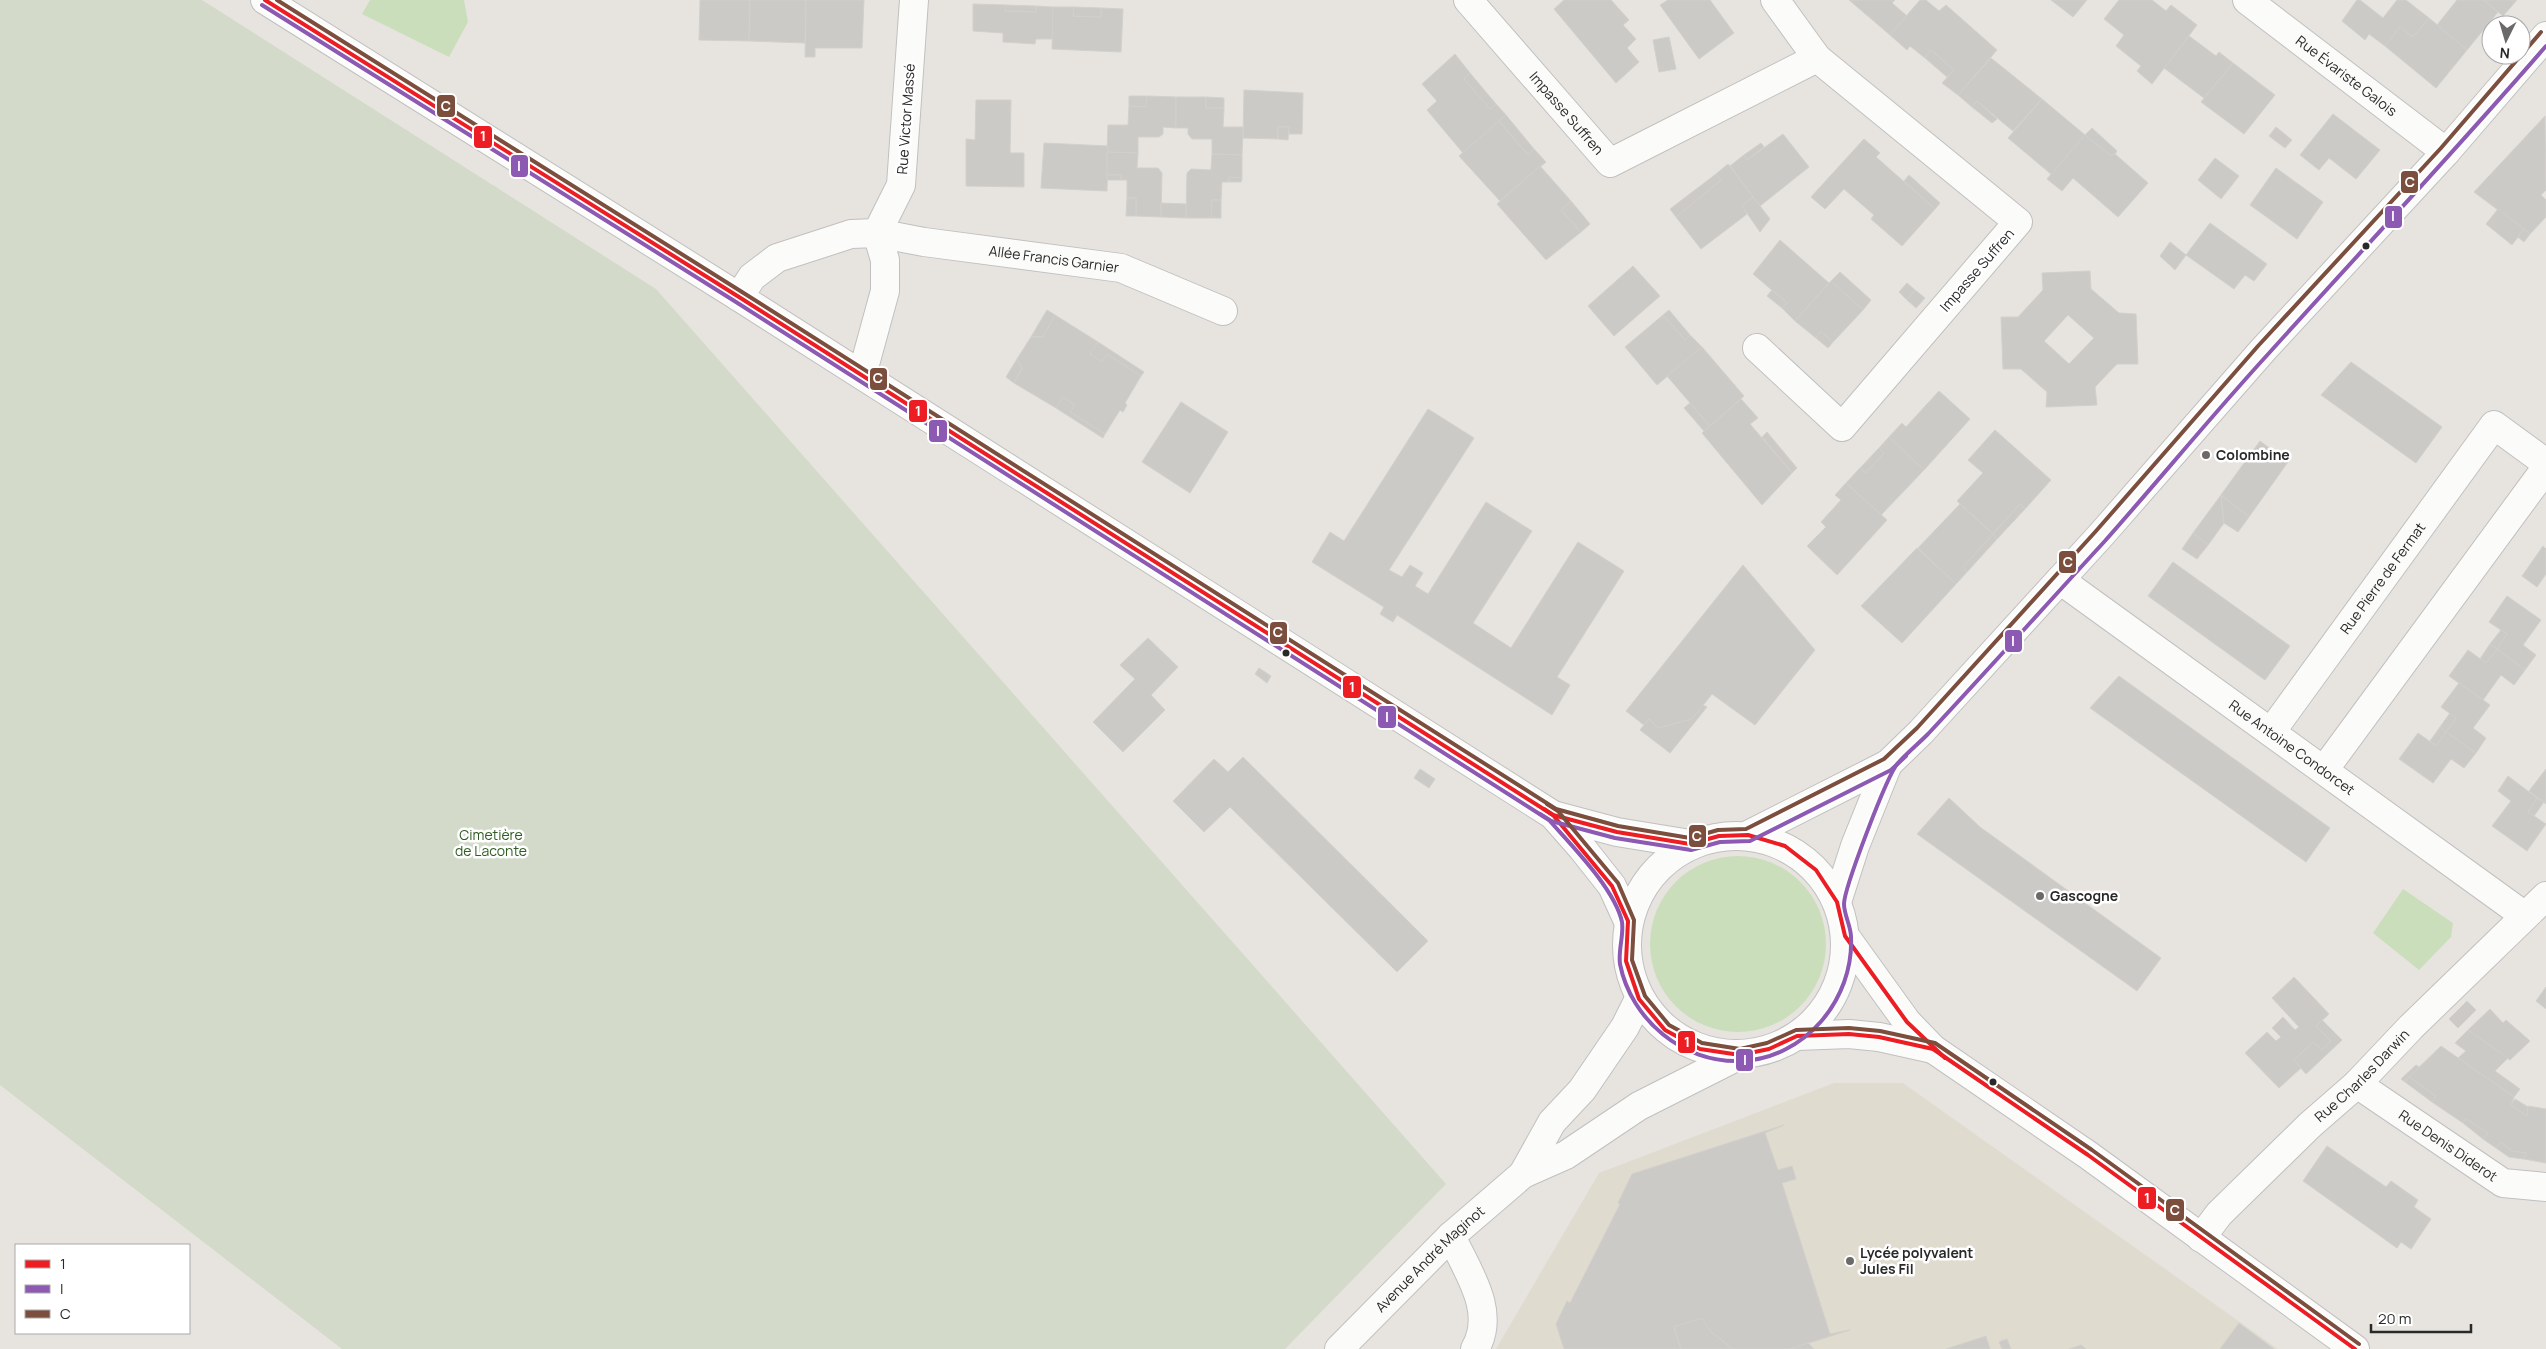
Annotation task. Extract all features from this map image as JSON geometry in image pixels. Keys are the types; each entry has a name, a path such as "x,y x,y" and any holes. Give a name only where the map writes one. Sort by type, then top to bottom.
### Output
{"street":[{"path":"265,0 739,297 1552,815 1582,848 1612,886 1628,921"},
{"name":"Rue Victor Massé","path":"877,234 900,185 914,0"},
{"name":"Impasse Suffren","path":"1468,0 1610,163 1817,58"},
{"name":"Impasse Suffren","path":"1757,348 1842,426 2018,222 1817,58 1775,0"},
{"name":"Rue Évariste Galois","path":"2247,0 2446,152"},
{"path":"1748,835 1888,764 2060,580 2263,350 2446,152 2546,36"},
{"path":"739,297 752,277 777,258 851,234 877,234 885,260 885,291 862,375"},
{"name":"Allée Francis Garnier","path":"877,234 1120,268 1223,311"},
{"name":"Rue Pierre de Fermat","path":"2271,732 2494,424 2546,463"},
{"path":"2324,770 2546,468"},
{"name":"Rue Antoine Condorcet","path":"2060,580 2524,916"},
{"path":"1837,902 1855,846 1888,764"},
{"path":"1552,815 1617,832 1690,844"},
{"path":"1748,835 1785,846 1816,870 1837,902 1845,936 1842,974 1825,1010 1797,1036 1770,1050 1740,1055 1700,1049 1665,1030 1640,999 1626,961 1628,921 1650,875 1690,844 1719,836 1748,835"},
{"name":"Rue Charles Darwin","path":"2201,1238 2226,1207 2310,1125 2357,1084 2410,1027 2546,896"},
{"path":"1845,936 1907,1022 1933,1049 2088,1155 2355,1349"},
{"name":"Avenue André Maginot","path":"1523,1174 1552,1122 1582,1090 1625,1027 1640,999"},
{"path":"1797,1036 1849,1034 1879,1037 1933,1049"},
{"name":"Avenue André Maginot","path":"1339,1349 1450,1236 1523,1174 1566,1155 1639,1106 1740,1055"},
{"name":"Rue Denis Diderot","path":"2357,1084 2503,1183 2546,1187"},
{"path":"1450,1236 1479,1297 1484,1314 1480,1340 1475,1349"}],"shaded area":[{"name":"Lycée polyvalent Jules Fil","path":"1834,1083 1903,1083 2278,1349 1496,1349 1599,1173"}],"green space":[{"name":"Cimetière de Laconte","path":"0,0 202,0 656,289 1446,1184 1285,1349 342,1349 0,1085"},
{"path":"370,0 464,0 468,22 449,57 362,14"},
{"path":"1738,856 1772,863 1794,876 1806,888 1819,910 1826,944 1819,978 1806,1000 1794,1012 1772,1025 1738,1032 1704,1025 1682,1012 1670,1000 1657,978 1650,944 1657,910 1670,888 1682,876 1704,863"},
{"path":"2403,889 2453,923 2451,937 2419,970 2373,933"}],"building":[{"path":"700,0 750,0 749,41 699,40"},
{"path":"750,0 806,0 805,43 749,41"},
{"path":"806,0 864,0 862,48 815,48 815,57 805,57"},
{"path":"1564,0 1611,0 1629,20 1623,25 1636,39 1627,48 1639,62 1616,83 1554,9"},
{"path":"1668,0 1710,0 1734,33 1699,59 1660,5"},
{"path":"1849,0 1895,0 1892,3 1907,16 1890,35"},
{"path":"1920,0 1926,0 1939,11 1946,5 1997,50 1958,95 1942,83 1954,70 1931,50 1925,58 1910,46 1907,50 1890,35"},
{"path":"2051,0 2087,0 2073,17"},
{"path":"2119,0 2152,0 2166,11 2171,5 2197,25 2152,84 2137,71 2141,66 2116,46 2124,35 2104,19"},
{"path":"2357,0 2360,0 2383,18 2397,0 2406,0 2429,18 2413,37 2400,27 2385,46 2369,34 2365,40 2342,21"},
{"path":"2457,0 2484,0 2498,12 2496,15 2481,15 2481,33 2467,50 2437,25"},
{"path":"2484,0 2517,0 2502,15"},
{"path":"973,4 1006,5 1005,11 1036,12 1036,6 1053,7 1053,39 1036,39 1035,44 1003,42 1003,33 973,31"},
{"path":"1006,5 1036,6 1036,12 1005,11"},
{"path":"1053,7 1074,7 1073,16 1101,17 1101,8 1123,9 1121,52 1052,49"},
{"path":"1074,7 1101,8 1101,17 1073,16"},
{"path":"2429,18 2467,50 2436,88 2385,46 2400,27 2413,37"},
{"path":"2189,36 2216,56 2219,52 2233,63 2204,98 2164,68"},
{"path":"1669,37 1676,69 1659,72 1653,40"},
{"path":"1931,50 1954,70 1947,77 1925,58"},
{"path":"1455,54 1470,73 1464,79 1490,109 1496,104 1506,115 1463,153 1427,110 1437,101 1422,84"},
{"path":"1991,58 2042,99 2013,131 1977,101 1972,107 1958,95"},
{"path":"2233,63 2275,95 2244,134 2201,102"},
{"path":"1470,73 1496,104 1490,109 1464,79"},
{"path":"1244,90 1303,93 1302,134 1289,134 1289,127 1278,127 1278,139 1243,138"},
{"path":"1129,96 1147,96 1146,107 1129,106"},
{"path":"1147,96 1176,97 1176,128 1163,127 1163,134 1159,137 1138,137 1138,153 1107,152 1108,125 1128,125 1129,106 1146,107"},
{"path":"1176,97 1206,97 1206,108 1224,108 1223,127 1243,127 1242,155 1212,154 1212,139 1192,139 1188,134 1188,128 1176,128"},
{"path":"1206,97 1224,98 1224,108 1206,108"},
{"path":"2042,99 2085,135 2052,175 2008,138"},
{"path":"976,100 1011,100 1010,153 1024,153 1024,187 966,186 966,139 975,140"},
{"path":"1977,101 1997,119 1992,123 1972,107"},
{"path":"2333,114 2380,150 2356,179 2329,158 2319,170 2300,155"},
{"path":"1506,115 1534,149 1528,155 1499,121"},
{"path":"2545,116 2546,190 2541,195 2546,200 2546,217 2530,234 2474,192"},
{"path":"1499,121 1528,155 1534,149 1546,162 1500,201 1459,156"},
{"path":"1278,127 1289,127 1288,140 1278,139"},
{"path":"2276,127 2292,140 2285,148 2269,136"},
{"path":"2092,128 2117,151 2115,154 2111,156 2085,135"},
{"path":"1783,134 1809,167 1760,206 1730,166 1744,155 1747,160"},
{"path":"2085,135 2111,156 2115,154 2148,183 2118,217 2073,178 2062,191 2047,179"},
{"path":"1864,139 1880,153 1876,157 1935,209 1902,246 1871,219 1874,215 1844,189 1825,209 1811,197"},
{"path":"1044,143 1108,146 1107,191 1041,188"},
{"path":"1761,143 1764,147 1747,160 1744,155"},
{"path":"1107,152 1138,153 1137,168 1158,168 1162,173 1161,217 1136,216 1136,198 1127,198 1127,180 1121,180 1121,175 1107,175"},
{"path":"1212,154 1242,155 1242,178 1229,177 1229,182 1222,182 1221,200 1212,200 1211,218 1186,218 1187,173 1191,169 1211,170"},
{"path":"2215,158 2239,176 2221,199 2198,180"},
{"path":"1728,164 1753,197 1742,206 1747,214 1701,249 1676,217 1721,180 1716,174"},
{"path":"1540,166 1571,201 1561,210 1581,232 1546,260 1497,204"},
{"path":"2276,168 2323,202 2297,239 2250,205"},
{"path":"1716,174 1721,180 1676,217 1670,209"},
{"path":"1107,175 1121,175 1121,180 1107,180"},
{"path":"1909,175 1940,203 1935,209 1904,181"},
{"path":"1229,177 1242,178 1241,182 1229,182"},
{"path":"1753,197 1770,219 1760,232 1742,206"},
{"path":"1127,198 1136,198 1136,216 1126,216"},
{"path":"1212,200 1221,200 1221,218 1211,218"},
{"path":"1571,201 1590,224 1581,232 1561,210"},
{"path":"1161,203 1186,204 1186,218 1161,217"},
{"path":"2498,209 2524,229 2512,245 2486,224"},
{"path":"2210,223 2267,264 2254,281 2245,275 2234,289 2186,255"},
{"path":"2524,229 2530,234 2524,242 2518,237"},
{"path":"1780,240 1829,283 1795,321 1782,308 1787,303 1753,274"},
{"path":"2170,242 2186,255 2175,270 2160,256"},
{"path":"1633,266 1660,296 1614,336 1588,306"},
{"path":"2090,271 2091,289 2119,313 2136,314 2138,364 2117,364 2095,387 2097,405 2046,407 2047,392 2021,369 2003,369 2001,317 2018,317 2043,290 2042,273","holes":["2068,315 2094,338 2069,364 2044,341"]},
{"path":"1840,272 1871,300 1863,310 1831,281"},
{"path":"1831,281 1863,310 1833,342 1821,331 1816,338 1795,321"},
{"path":"1907,283 1915,290 1907,300 1899,292"},
{"path":"1772,290 1787,303 1782,308 1767,296"},
{"path":"1915,290 1925,298 1916,308 1907,300"},
{"path":"1047,310 1055,315 1043,337 1031,337"},
{"path":"1669,310 1690,335 1685,340 1663,315"},
{"path":"1055,315 1098,342 1090,354 1102,362 1107,354 1141,376 1125,403 1127,405 1123,412 1120,410 1105,434 1070,412 1075,405 1063,397 1056,408 1014,383 1022,369 1017,359 1031,337 1043,337"},
{"path":"1663,315 1685,340 1690,335 1702,347 1657,385 1625,347"},
{"path":"1821,331 1833,342 1828,348 1816,338"},
{"path":"1098,342 1144,372 1141,376 1107,354 1102,362 1090,354"},
{"path":"1702,347 1744,396 1710,426 1667,376"},
{"path":"1017,359 1022,369 1014,383 1006,377"},
{"path":"2351,362 2442,427 2416,463 2321,395"},
{"path":"1939,391 1970,419 1924,470 1889,437 1902,423 1906,427"},
{"path":"1063,397 1075,405 1070,412 1105,434 1103,438 1056,408"},
{"path":"1741,399 1758,418 1750,424 1792,473 1762,505 1702,433"},
{"path":"1181,402 1228,432 1190,493 1142,462"},
{"path":"1690,403 1710,426 1704,431 1684,408"},
{"path":"1428,409 1474,438 1389,570 1402,577 1410,565 1423,573 1415,586 1428,594 1486,502 1532,531 1473,623 1511,648 1578,542 1624,571 1557,677 1570,685 1552,715 1397,615 1393,622 1380,614 1384,607 1312,562 1330,532 1344,541"},
{"path":"1995,430 2051,480 2025,509 2020,504 1993,534 1957,501 1983,473 1968,460"},
{"path":"1767,432 1797,468 1792,473 1762,437"},
{"path":"1889,437 1924,470 1881,515 1846,483 1860,468 1866,473 1884,453 1879,448"},
{"path":"2260,441 2288,462 2249,517 2221,495"},
{"path":"1879,448 1884,453 1866,473 1860,468"},
{"path":"1846,483 1887,520 1837,575 1807,546 1826,527 1821,522 1841,500 1835,495"},
{"path":"2221,495 2224,523 2208,545 2193,533"},
{"path":"2221,495 2249,517 2238,532 2224,523"},
{"path":"1960,504 1993,534 1963,567 1967,572 1956,584 1918,548"},
{"path":"2020,504 2025,509 1997,539 1993,534"},
{"path":"2193,533 2208,545 2197,559 2182,549"},
{"path":"1993,534 1997,539 1967,572 1963,567"},
{"path":"2543,546 2546,549 2546,574 2537,587 2522,576"},
{"path":"1917,548 1956,584 1902,643 1861,606"},
{"path":"2173,562 2290,646 2265,680 2148,596"},
{"path":"1743,565 1815,650 1755,725 1712,694 1692,719 1658,728 1649,719 1644,725 1626,711"},
{"path":"2507,596 2541,620 2523,645 2536,655 2525,670 2497,649 2507,634 2489,622"},
{"path":"2501,630 2507,634 2497,649 2490,644"},
{"path":"1148,638 1178,667 1151,695 1165,710 1123,752 1093,722 1135,679 1120,665"},
{"path":"2490,644 2497,649 2486,663 2480,659"},
{"path":"2497,649 2525,670 2514,685 2501,675 2483,700 2449,676 2468,650 2486,663"},
{"path":"1259,668 1271,676 1267,683 1255,674"},
{"path":"2119,676 2330,828 2306,862 2090,708"},
{"path":"2459,683 2490,705 2473,728 2486,738 2476,753 2446,732 2456,718 2441,707"},
{"path":"1703,705 1707,707 1670,753 1640,730 1649,719 1658,728 1692,719"},
{"path":"2450,713 2456,718 2446,732 2440,727"},
{"path":"2440,727 2446,732 2436,746 2430,741"},
{"path":"2446,732 2476,753 2464,768 2451,759 2433,783 2399,759 2418,733 2436,746"},
{"path":"1243,757 1428,941 1397,972 1230,807 1204,832 1173,801 1214,759 1228,772"},
{"path":"1420,769 1435,779 1429,788 1414,778"},
{"path":"2546,769 2546,804 2529,791"},
{"path":"2508,776 2537,798 2528,812 2546,824 2527,851 2492,826 2511,801 2498,791"},
{"name":"Gascogne","path":"1949,798 1980,827 2161,958 2137,991 1917,834"},
{"path":"2537,798 2544,802 2534,816 2528,812"},
{"path":"2294,977 2329,1014 2316,1026 2331,1041 2322,1050 2313,1042 2294,1060 2301,1068 2279,1088 2245,1053 2267,1032 2276,1041 2281,1037 2272,1028 2283,1017 2295,1030 2299,1027 2272,998"},
{"path":"2546,987 2546,1009 2536,1001"},
{"path":"2467,1001 2476,1010 2458,1028 2449,1019"},
{"path":"2490,1009 2503,1023 2506,1020 2530,1041 2510,1060 2468,1030"},
{"path":"2322,1020 2342,1040 2306,1074 2294,1060 2313,1042 2322,1050 2331,1041 2316,1026"},
{"path":"2468,1030 2508,1058 2495,1071 2520,1089 2514,1097 2458,1058 2466,1051 2455,1043"},
{"path":"2441,1046 2514,1097 2511,1105 2527,1116 2528,1106 2546,1109 2546,1163 2524,1159 2526,1153 2512,1151 2501,1142 2496,1148 2483,1139 2488,1133 2466,1119 2463,1123 2432,1102 2436,1096 2409,1077"},
{"path":"2416,1065 2419,1067 2405,1082 2401,1079"},
{"path":"2409,1077 2436,1096 2432,1102 2405,1082"},
{"path":"2515,1099 2528,1107 2527,1116 2511,1105"},
{"path":"2466,1119 2488,1133 2483,1139 2463,1123"},
{"path":"1784,1125 1765,1133 1778,1170 1792,1166 1796,1179 1782,1183 1830,1334 1850,1330 1790,1349 1733,1349 1711,1332 1702,1318 1674,1327 1681,1349 1564,1349 1556,1324 1567,1301 1570,1303 1620,1204 1618,1203 1632,1174"},
{"path":"2501,1142 2512,1151 2526,1153 2524,1159 2509,1157 2496,1148"},
{"path":"2327,1146 2386,1187 2391,1181 2418,1200 2414,1207 2431,1219 2411,1249 2401,1242 2397,1248 2303,1181"},
{"path":"1702,1318 1711,1332 1733,1349 1681,1349 1674,1327"},
{"path":"2239,1323 2274,1349 2220,1349"},
{"path":"1986,1336 1990,1349 1946,1349"},
{"path":"2007,1339 2011,1349 2002,1349 1999,1342"},
{"path":"1808,1343 1814,1349 1790,1349"},
{"path":"2081,1345 2086,1349 2069,1349"}],"transit line":[{"name":"1","path":"265,0 739,297 1553,815 1612,886 1628,921 1626,961 1639,999 1665,1030 1700,1049 1740,1055 1769,1049 1797,1036 1849,1034 1879,1037 1933,1049 2088,1155 2355,1349"},
{"name":"C","path":"277,0 742,292 1556,809 1618,826 1690,838 1718,830 1746,829 1884,759 1917,728 2096,531 2258,346 2441,148 2541,32"},
{"name":"I","path":"262,5 736,302 1549,820 1602,882 1618,909 1622,922 1620,964 1626,984 1635,1003 1648,1020 1680,1046 1699,1055 1719,1060 1740,1061 1764,1058 1785,1050 1821,1022 1834,1003 1844,982 1850,960 1851,937 1844,908 1846,894 1876,809 1898,763 1928,734 2104,542 2249,375 2546,46"},
{"name":"I","path":"1540,814 1551,821 1615,838 1691,850 1720,842 1750,841 1891,770 1906,756"},
{"name":"C","path":"1547,804 1558,811 1618,883 1634,920 1632,960 1645,996 1669,1025 1702,1043 1740,1049 1767,1043 1796,1030 1849,1028 1880,1031 1935,1043 2092,1150 2359,1344"},
{"name":"1","path":"1544,809 1553,815 1617,832 1690,844 1719,836 1748,835 1785,846 1816,870 1837,902 1845,936 1907,1022 1945,1058"}],"place":[{"name":"Colombine","path":"2206,455"},
{"name":"Gascogne","path":"2040,896"},
{"name":"Lycée polyvalent Jules Fil","path":"1850,1261"}]}
